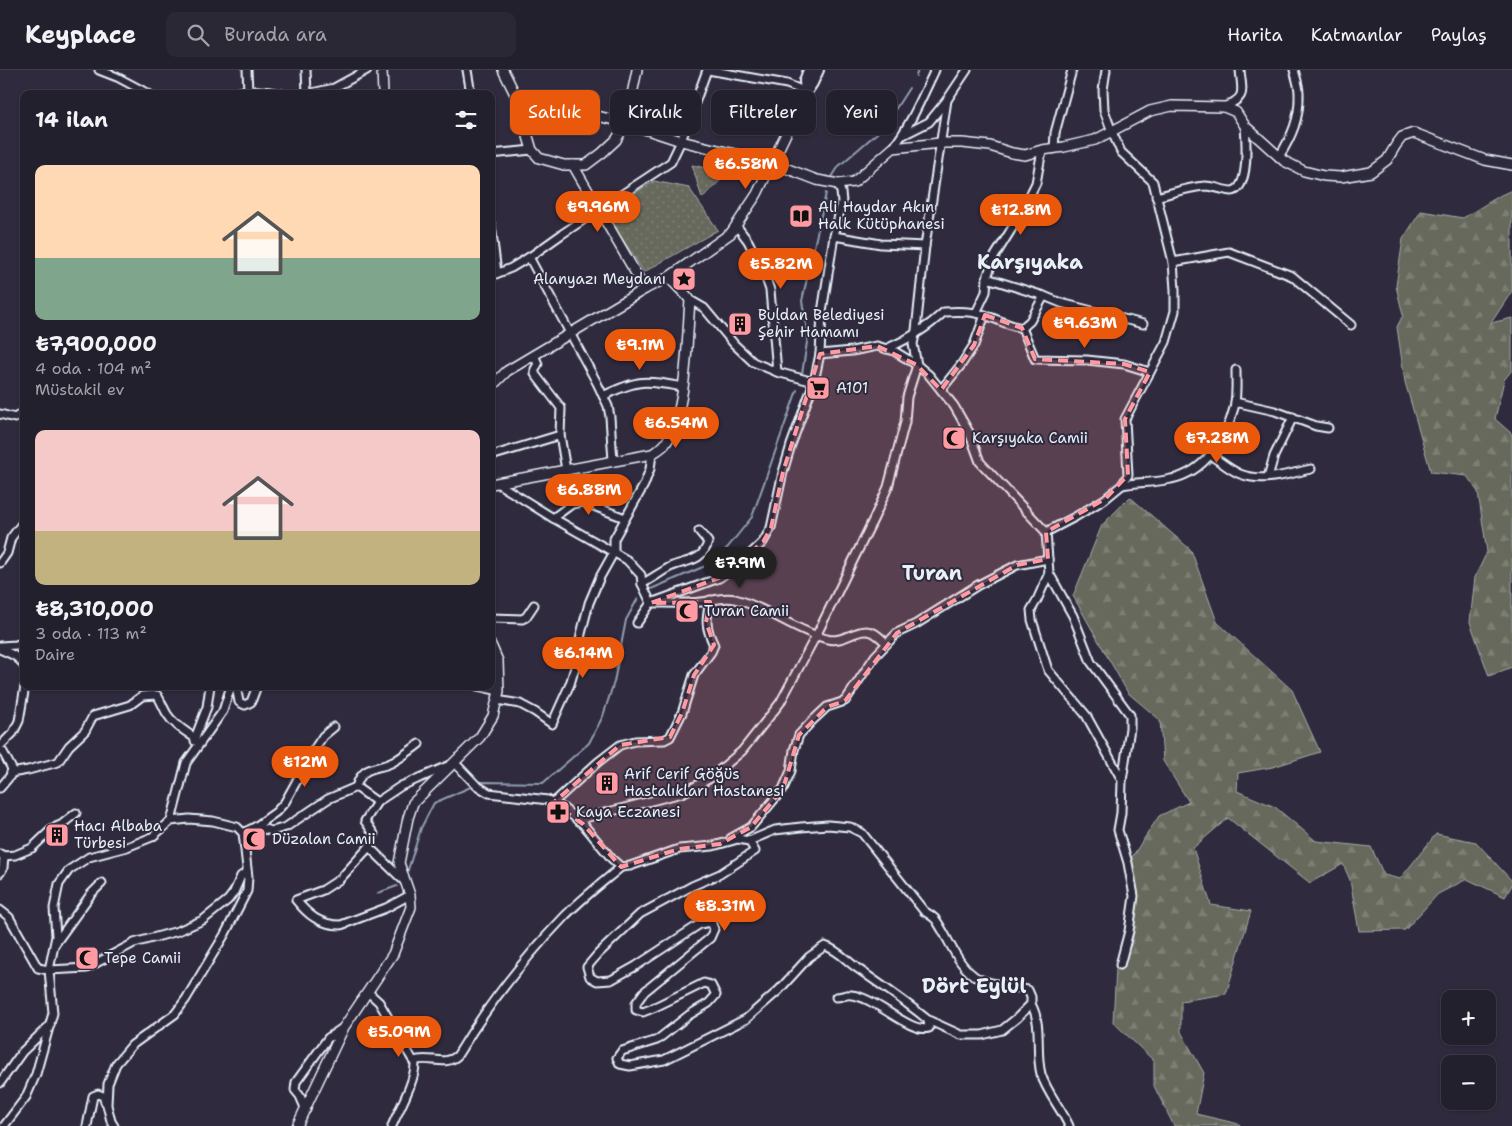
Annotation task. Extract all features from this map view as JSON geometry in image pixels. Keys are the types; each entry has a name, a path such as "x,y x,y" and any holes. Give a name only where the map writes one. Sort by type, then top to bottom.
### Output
{"main road":[{"path":"806,90 805,80 809,70"},
{"path":"807,90 818,70"}],"street":[{"path":"98,70 117,77 141,90"},
{"path":"247,70 248,90"},
{"path":"306,70 307,90"},
{"path":"325,90 334,88 368,70"},
{"path":"382,70 383,90"},
{"path":"467,70 470,90"},
{"path":"503,70 513,90"},
{"path":"633,90 637,70"},
{"path":"495,274 511,268 529,257 671,162 681,141 707,70 787,84 801,90"},
{"path":"663,135 772,162 817,180 838,184 854,182 893,148 903,135 935,70"},
{"path":"903,135 929,122 947,100 967,70"},
{"path":"1054,148 1055,133 1072,70"},
{"path":"1046,532 1105,500 1122,485 1128,475 1125,419 1166,342 1175,311 1173,262 1152,182 1120,152 1104,110 1103,90 1106,70"},
{"path":"1224,107 1237,101 1242,93 1240,70"},
{"path":"1279,157 1291,137 1298,116 1300,92 1294,70"},
{"path":"578,820 682,793 709,778 742,751 780,703 816,636 888,487 905,422 908,397 917,365 913,344 916,334 925,246 947,100"},
{"path":"893,148 940,143 962,143 990,146 1025,155 1094,140 1150,111 1172,106 1224,107 1236,112 1245,126 1284,161 1324,176 1371,172 1387,160 1402,137 1414,133 1484,160 1512,165"},
{"path":"1156,197 1197,186 1213,186 1230,191 1236,190 1241,185 1245,169 1247,146 1245,126"},
{"path":"528,135 532,150 539,158 564,165 586,165 602,153 619,135"},
{"path":"495,383 507,371 534,354 669,277 731,233 757,194 785,135"},
{"path":"495,154 532,150"},
{"path":"976,313 986,292 987,278 993,259 1020,217 1036,183 1042,150"},
{"path":"573,165 645,289"},
{"path":"637,623 651,603 719,578 740,563 763,542 771,528 783,472 814,382 820,354 822,312 834,236 842,202 842,192 838,184"},
{"path":"736,225 748,241 770,290 777,372"},
{"path":"834,236 881,244 925,246"},
{"path":"1173,262 1229,252 1292,276 1351,325"},
{"path":"529,257 608,406 613,461"},
{"path":"669,277 675,285 684,290 690,300 704,308 734,344 753,362 777,372 814,382"},
{"path":"987,278 1061,303 1143,324"},
{"path":"886,349 905,341 929,326 944,312 976,313 1009,326 1022,328 1030,321 1044,296"},
{"path":"495,483 652,454 664,445 673,428 679,410 690,300"},
{"path":"941,390 974,345 985,315"},
{"path":"1022,328 1035,359 1087,360 1124,364 1150,372"},
{"path":"820,354 877,346 894,351 917,365 929,375 954,406 969,432 980,462 1046,532 1049,573 1073,616 1091,662 1130,715 1118,830 1128,863 1134,896 1129,932 1120,966"},
{"path":"534,354 538,364 535,374 561,408 560,435 566,470"},
{"path":"1122,485 1172,479 1188,474 1210,455 1222,440 1235,407 1236,370"},
{"path":"603,396 636,382 652,382 682,387"},
{"path":"1235,402 1256,406 1316,426 1328,428"},
{"path":"0,414 15,418 20,414"},
{"path":"1268,477 1274,456 1293,417"},
{"path":"495,455 560,435"},
{"path":"486,690 520,704 552,724 570,684 589,603 600,577 614,552 614,539 644,485 650,469 652,454"},
{"path":"1210,455 1239,474 1256,478 1279,476 1311,469"},
{"path":"495,484 626,560 641,575 642,584 651,603"},
{"path":"553,518 572,504 583,502 625,518"},
{"path":"0,562 7,553 11,538 20,526"},
{"path":"642,584 671,567 694,560 706,550 708,542 699,531"},
{"path":"720,844 752,827 783,789 791,771 794,750 800,735 827,707 845,701 875,656 896,633 916,624 978,585 1017,565 1048,559"},
{"path":"1049,573 1031,610 1032,620 1048,670 1086,715 1122,781"},
{"path":"651,603 734,599 771,613 816,636 829,640 841,640 854,633 864,631 873,633 886,643"},
{"path":"553,803 598,762 620,746 635,741 664,740 670,737 682,713 694,675 714,645 706,622 710,600"},
{"path":"495,618 522,619 526,617 534,605"},
{"path":"0,648 20,644"},
{"path":"0,648 20,660"},
{"path":"297,1126 344,1027 393,954 411,907 410,895 399,862 413,803 480,738 492,716 498,695 498,660 495,654"},
{"path":"0,746 13,733 19,720 24,690"},
{"path":"196,749 195,738 207,707 209,690"},
{"path":"172,821 186,762 223,711 230,690"},
{"path":"237,690 239,702 245,705 251,702 256,690"},
{"path":"11,772 28,770 58,762 68,746 85,731 93,716 130,705 142,696 157,696 176,725 195,738"},
{"path":"243,833 276,812 285,802 314,748 334,726"},
{"path":"255,827 272,831 286,827 328,799 356,787 362,774 390,764 419,744"},
{"path":"0,750 12,769 0,788"},
{"path":"455,763 476,785 489,793 548,800 563,808 583,824 612,860 621,867"},
{"path":"410,895 386,908 341,925 320,921 310,916 296,900 323,890 340,880 369,847 374,834 365,821 377,802 401,786 455,763"},
{"path":"356,787 377,802"},
{"path":"0,873 3,868 2,855 15,855 32,848 52,828 61,825 76,813"},
{"path":"4,1126 26,1097 36,1074 50,1025 53,1012 49,970 56,936 54,908 59,884 68,870 89,857 127,847 152,837 172,821 189,819 213,821 237,828 243,833 247,872 247,891 240,907 226,934 175,1014 132,1045 116,1064 108,1084 106,1105"},
{"path":"414,1061 424,1059 446,1062 457,1056 494,999 564,916 621,867 630,866 679,849 720,844 738,839 749,841 775,830 801,827 850,827 862,832 924,911 935,919 965,969 979,979 1028,990 1031,997 1030,1004 1022,1014 1002,1030 982,1035 961,1035 928,1020 833,949 825,946 809,957 779,990 746,1019 664,1060 630,1066 620,1064 617,1058 622,1051 657,1040 689,1015 709,1003 716,995 711,984 704,983 643,1012 636,1010 636,1003 644,992 710,938 714,929 711,922 700,924 611,980 597,981 590,978 587,967 640,914 692,886 720,874 755,851 749,841"},
{"path":"369,847 406,882"},
{"path":"0,910 8,917 38,968 49,970 87,968 134,943 178,931 203,920 228,900 242,874 247,872"},
{"path":"55,944 91,894 102,883"},
{"path":"368,992 379,1002 414,1061 415,1070 392,1126"},
{"path":"836,997 851,995 867,1000 913,1026 924,1030 929,1028 928,1020"},
{"path":"1030,1004 1036,1017 1042,1076 1069,1126"},
{"path":"0,1083 22,1052 50,1025"},
{"path":"306,1110 295,1090 296,1082 328,1038 344,1027"},
{"path":"87,1126 93,1096 98,1094 102,1096 114,1126"}],"highlighted area":[{"path":"985,315 1022,328 1035,359 1124,364 1150,372 1125,419 1128,475 1105,499 1046,532 1048,559 1017,565 897,633 845,701 827,707 799,735 783,789 751,827 720,844 679,849 621,867 583,824 553,803 620,745 670,737 682,713 694,675 714,645 706,622 710,602 651,603 719,578 763,542 771,528 783,472 820,354 877,346 917,365 941,390 974,345"}],"green space":[{"path":"692,165 728,173 702,198"},
{"path":"654,181 689,188 718,230 644,272 605,212"},
{"path":"1512,190 1512,291 1491,323 1512,318 1512,370 1504,380 1495,419 1512,434 1512,667 1489,676 1470,622 1475,577 1487,552 1478,492 1467,476 1431,472 1405,382 1397,327 1403,315 1396,286 1403,239 1421,211 1463,218"},
{"path":"1130,497 1191,550 1217,622 1292,690 1320,752 1273,767 1238,773 1237,791 1275,807 1316,841 1371,847 1384,875 1400,879 1436,834 1476,842 1512,881 1512,885 1505,897 1467,879 1438,894 1405,930 1359,931 1350,880 1343,864 1310,883 1228,818 1193,848 1211,905 1251,911 1226,994 1181,1001 1181,1032 1204,1073 1196,1114 1241,1126 1174,1126 1154,1086 1154,1061 1113,1022 1116,969 1133,942 1130,860 1159,816 1189,802 1163,761 1160,720 1128,693 1073,596 1102,525"}],"waterway":[{"path":"916,76 918,70"},
{"path":"832,177 839,166 884,127 909,88"},
{"path":"802,374 808,336 802,301 826,193"},
{"path":"651,589 710,564 728,547 752,517 797,390"},
{"path":"478,784 481,782 543,783 589,743 603,716 614,682 626,620 638,598"},
{"path":"408,870 421,828 434,803 473,786"},
{"path":"378,893 397,886"}],"place":[{"name":"Ali Haydar Akın Halk Kütüphanesi","path":"801,216"},
{"name":"Alanyazı Meydanı","path":"684,279"},
{"name":"Buldan Belediyesi Şehir Hamamı","path":"740,324"},
{"name":"A101","path":"818,388"},
{"name":"Karşıyaka Camii","path":"954,438"},
{"name":"Turan Camii","path":"687,611"},
{"name":"Arif Cerif Göğüs Hastalıkları Hastanesi","path":"607,783"},
{"name":"Kaya Eczanesi","path":"558,812"},
{"name":"Hacı Albaba Türbesi","path":"57,835"},
{"name":"Düzalan Camii","path":"254,839"},
{"name":"Tepe Camii","path":"87,958"}],"district":[{"name":"Karşıyaka","path":"1030,262"},
{"name":"Turan","path":"932,573"},
{"name":"Dört Eylül","path":"974,986"}]}
